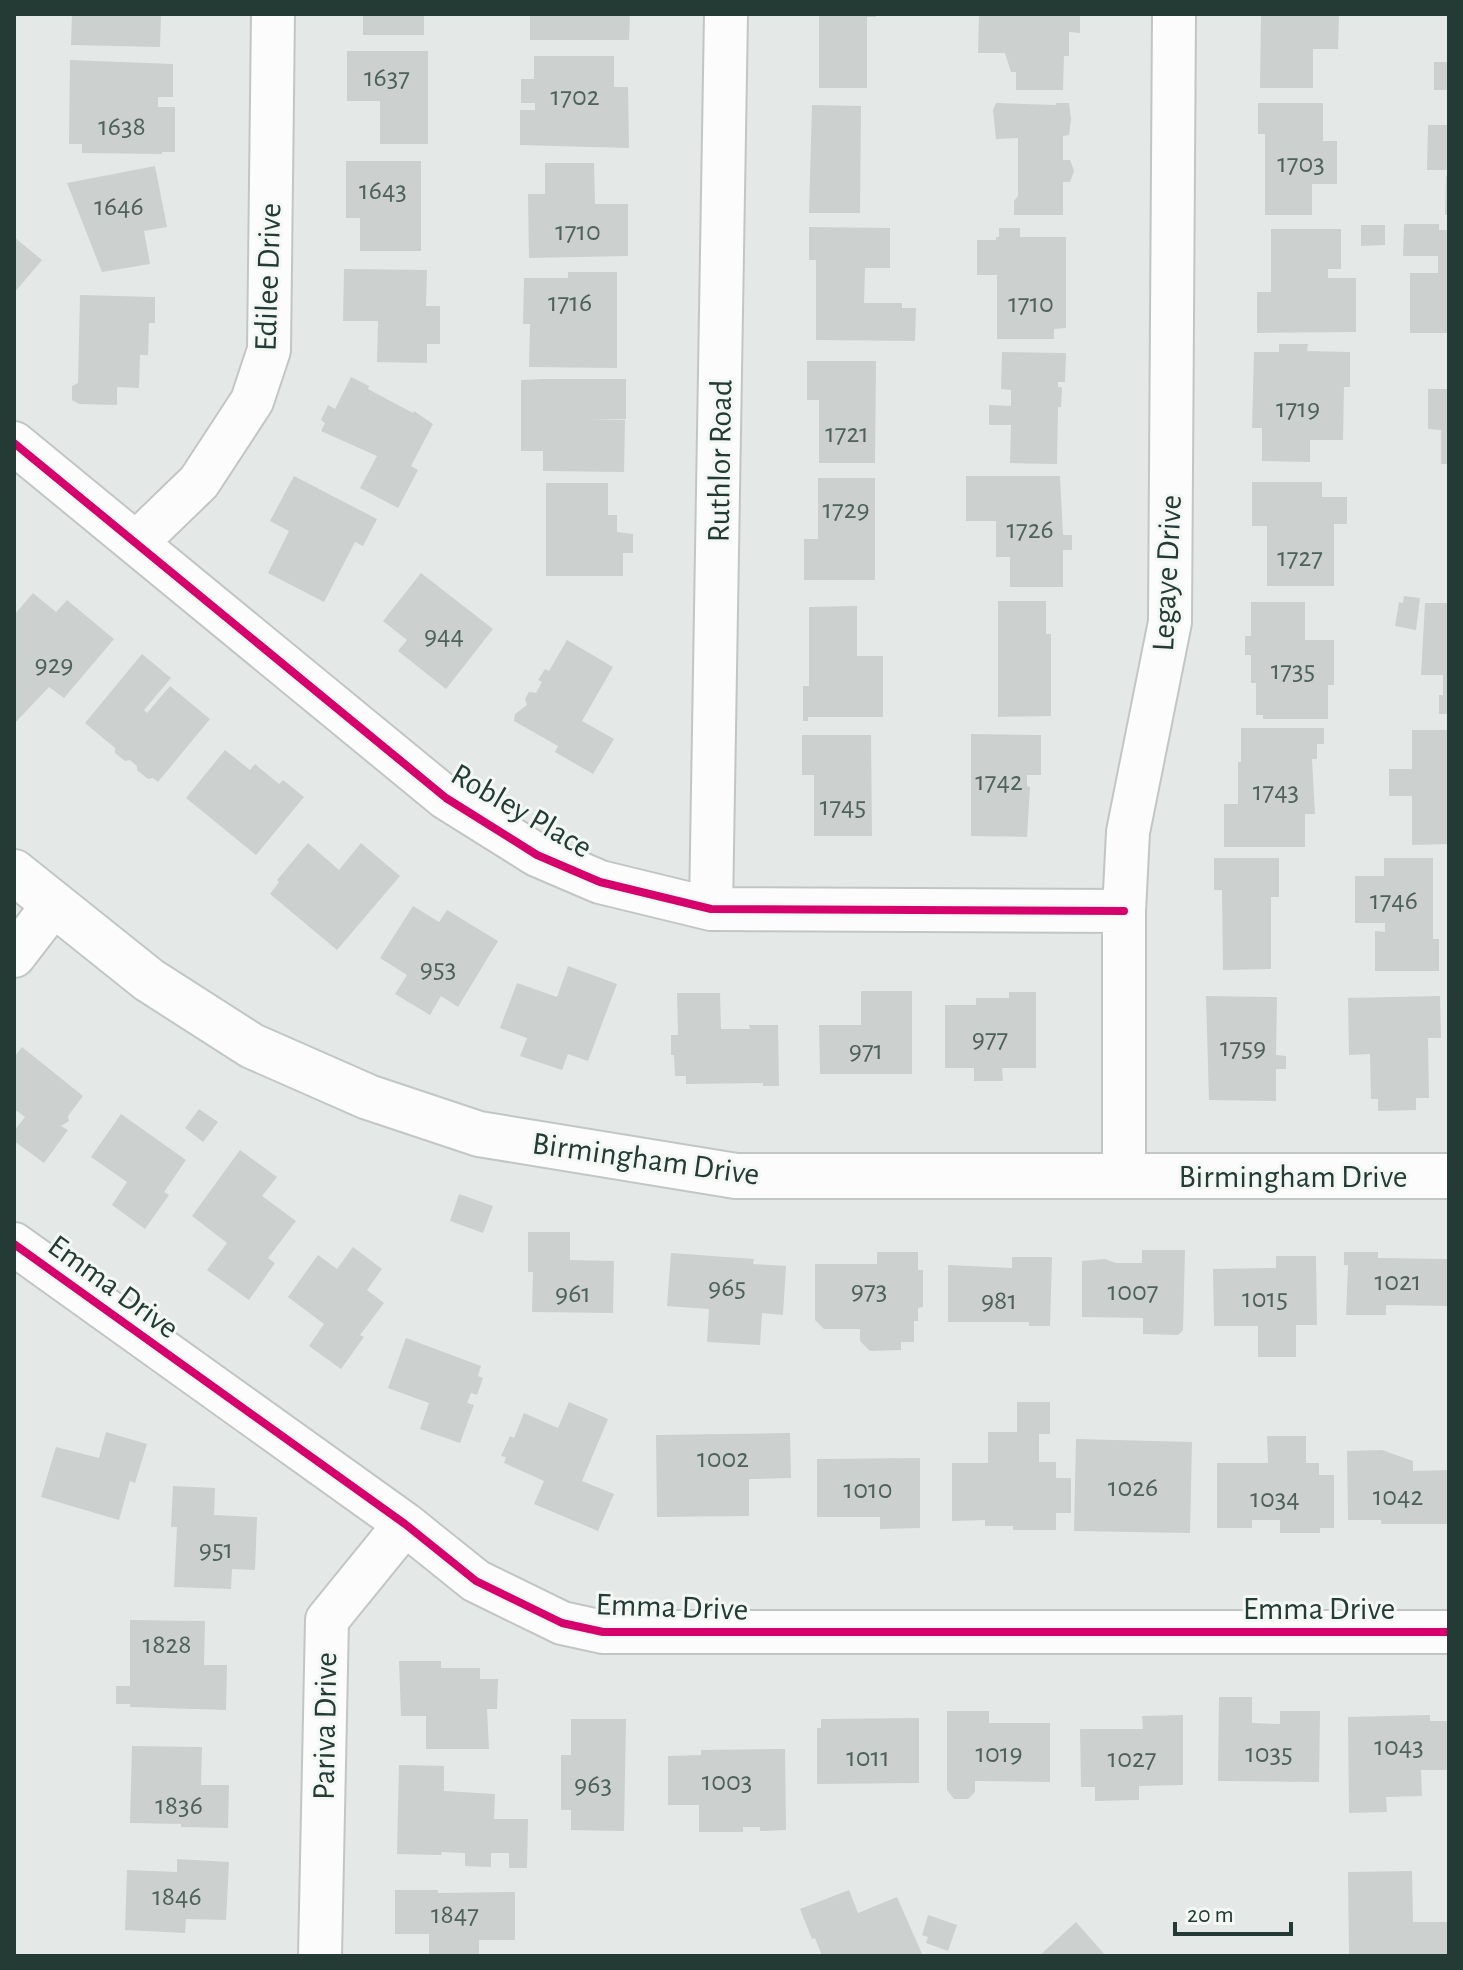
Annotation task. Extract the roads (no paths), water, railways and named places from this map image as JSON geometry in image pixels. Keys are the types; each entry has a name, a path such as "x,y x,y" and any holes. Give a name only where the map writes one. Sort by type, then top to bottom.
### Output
{"main road":[{"name":"Birmingham Drive","path":"14,872 149,980 252,1046 368,1097 479,1134 736,1176 1449,1176"}],"street":[{"name":"Edilee Drive","path":"136,543 199,482 252,401 269,350 273,14"},
{"name":"Ruthlor Road","path":"711,909 726,14"},
{"name":"Legaye Drive","path":"1124,1176 1124,911 1128,832 1170,622 1174,14"},
{"name":"Robley Place","path":"14,443 446,798 537,855 600,882 711,909 1124,911"},
{"path":"14,956 54,904"},
{"name":"Emma Drive","path":"14,1244 405,1524 476,1581 562,1623 603,1632 1449,1632"},
{"name":"Pariva Drive","path":"320,1956 327,1620 405,1524"}]}
